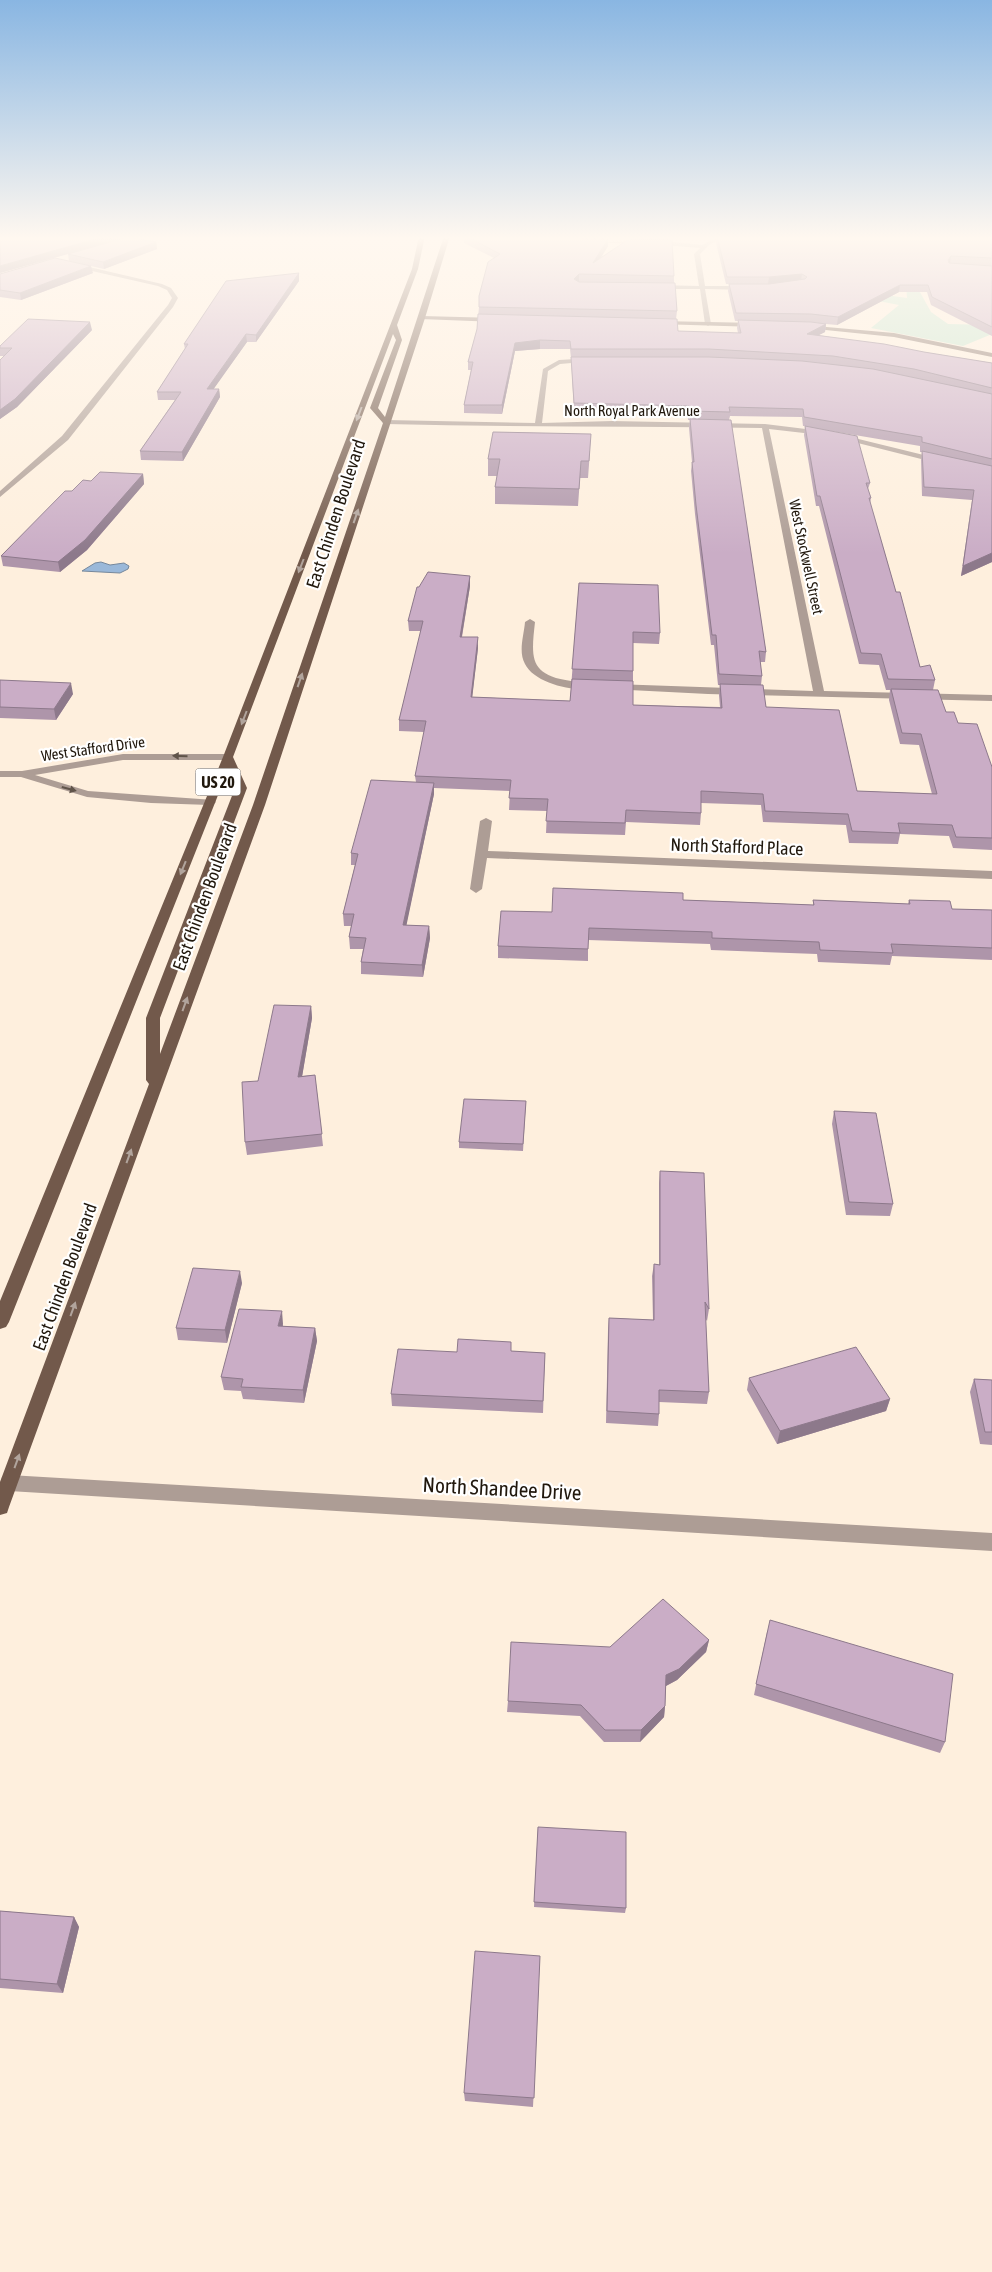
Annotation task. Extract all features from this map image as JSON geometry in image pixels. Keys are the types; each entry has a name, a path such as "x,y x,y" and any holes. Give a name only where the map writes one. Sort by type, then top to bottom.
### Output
{"main road":[{"name":"East Chinden Boulevard","path":"0,1322 228,757 386,342"},
{"path":"386,422 374,408 398,342"},
{"name":"East Chinden Boulevard","path":"0,1507 259,805 414,342"},
{"path":"153,1089 153,1018 241,788 228,757"}],"street":[{"path":"0,495 65,438 142,342"},
{"path":"928,342 992,355"},
{"path":"538,425 546,370 559,362 604,360"},
{"name":"North Royal Park Avenue","path":"386,422 538,425 612,422 765,426 830,434 949,464"},
{"name":"West Stockwell Street","path":"765,426 819,693"},
{"path":"530,622 527,655 530,667 545,678 567,685 770,694 819,693 992,698"},
{"name":"West Stafford Drive","path":"0,774 22,774 123,757 228,757"},
{"name":"West Stafford Drive","path":"22,774 87,794 151,800 210,802"},
{"path":"476,890 486,820"},
{"name":"North Stafford Place","path":"481,854 992,876"},
{"name":"North Shandee Drive","path":"9,1483 992,1542"}],"green space":[{"path":"943,342 973,342 963,346"}],"water":[{"path":"101,562 110,565 124,563 129,566 128,569 120,573 82,571 95,563"}],"building":[{"path":"4,342 70,342 15,399 0,410 0,360 12,348 0,348"},
{"path":"185,342 240,342 207,389 219,389 182,452 140,451 181,392 157,392 188,344 184,344"},
{"path":"473,342 523,342 515,343 502,405 464,405 473,362 468,362"},
{"path":"570,342 869,342 992,363 992,388 914,369 833,356 709,349 571,349"},
{"path":"571,357 709,357 802,361 873,369 992,394 992,459 922,442 922,437 804,417 803,409 729,407 730,412 689,411 689,406 574,403"},
{"path":"690,419 731,420 766,652 759,651 762,676 719,674 716,635 712,635 696,505"},
{"path":"805,426 857,436 870,483 866,483 871,498 869,498 896,592 900,592 920,667 930,665 935,680 888,679 881,654 861,653 820,496 817,496"},
{"path":"493,432 591,434 589,461 581,461 579,489 495,487 500,459 488,459"},
{"path":"922,451 992,466 992,553 963,566 974,490 924,487"},
{"path":"100,472 143,474 85,540 58,562 1,556 65,491 72,491 83,480 91,481"},
{"path":"428,572 470,576 460,637 478,637 471,697 570,701 572,679 633,681 633,705 722,708 720,684 763,685 766,707 839,710 857,791 937,794 921,734 902,733 891,689 938,690 946,712 954,712 958,723 977,724 992,767 992,838 956,837 952,825 898,823 900,833 852,831 848,814 765,811 763,794 701,791 701,813 626,810 625,823 546,821 548,799 509,798 511,780 415,776 426,721 399,720 423,621 408,621 417,587 419,587"},
{"path":"579,583 658,585 660,633 633,632 633,671 572,669"},
{"path":"0,680 71,683 54,709 0,707"},
{"path":"371,780 434,783 403,925 429,926 422,965 361,962 366,938 349,937 354,914 343,914 358,854 351,853"},
{"path":"553,888 683,893 683,900 814,905 813,900 910,904 909,900 950,901 952,909 992,910 992,948 891,944 893,953 820,950 819,942 712,938 712,932 589,928 588,949 498,946 501,911 552,912"},
{"path":"274,1005 311,1006 298,1077 315,1075 322,1134 245,1142 242,1082 258,1081"},
{"path":"464,1099 526,1101 523,1144 459,1142"},
{"path":"834,1111 876,1113 893,1204 849,1202"},
{"path":"660,1171 704,1173 709,1309 705,1302 709,1392 659,1390 659,1414 607,1411 609,1318 654,1320 654,1264 660,1265"},
{"path":"193,1268 240,1271 225,1330 176,1328"},
{"path":"239,1309 282,1311 278,1326 315,1328 303,1390 241,1387 243,1379 221,1377"},
{"path":"458,1339 511,1342 511,1351 545,1353 543,1401 391,1394 398,1349 457,1352"},
{"path":"856,1347 890,1399 780,1431 749,1378"},
{"path":"974,1379 992,1380 992,1432 985,1432"},
{"path":"663,1599 709,1640 679,1669 666,1675 665,1706 641,1730 605,1730 581,1705 508,1701 511,1642 610,1647"},
{"path":"770,1620 953,1674 945,1742 756,1684"},
{"path":"538,1827 626,1832 626,1908 534,1902"},
{"path":"0,1911 74,1917 57,1984 0,1979"},
{"path":"475,1951 540,1956 534,2098 464,2093"}]}
